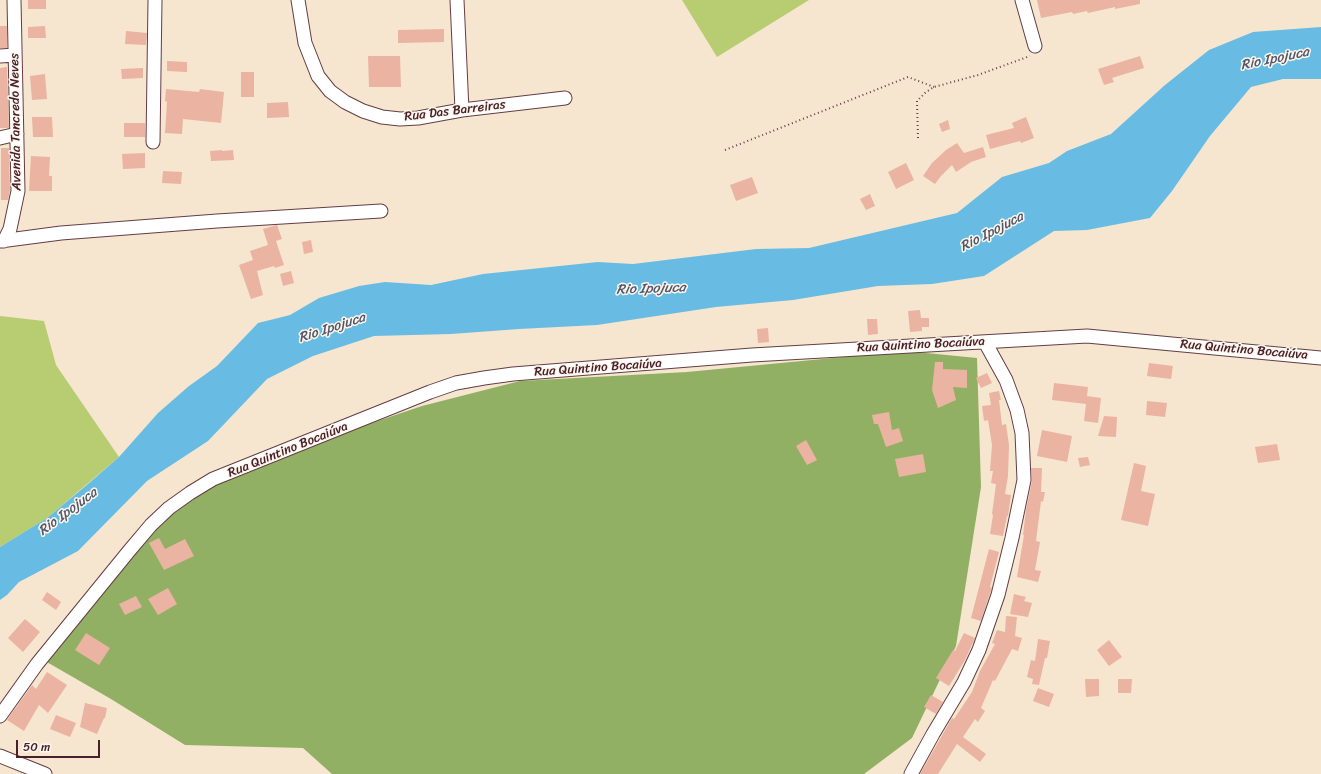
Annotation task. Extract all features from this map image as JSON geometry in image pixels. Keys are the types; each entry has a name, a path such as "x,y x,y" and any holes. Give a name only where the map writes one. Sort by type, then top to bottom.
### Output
{"street":[{"name":"Avenida Tancredo Neves","path":"2,241 10,229 18,191 14,0"},
{"path":"153,142 155,0"},
{"name":"Rua Das Barreiras","path":"298,0 305,43 318,76 330,91 345,102 363,111 382,117 400,119 418,118 462,110 565,98"},
{"path":"457,0 462,110"},
{"path":"1022,0 1035,46"},
{"path":"0,56 15,55"},
{"path":"0,138 18,134"},
{"path":"2,241 60,233 138,226 381,211"},
{"name":"Rua Quintino Bocaiúva","path":"0,716 37,664 129,551 169,508 190,492 213,479 456,383 513,374 752,355 1087,336 1321,358"},
{"path":"912,774 933,734 964,682 979,650 998,595 1024,480 1022,434 1017,410 1006,380 985,342"},
{"path":"0,756 45,774"}],"path":[{"path":"918,138 917,101 926,92 934,87 950,81 978,75 1018,62 1032,56 1036,50 1035,46"},
{"path":"725,150 908,77 934,87"}],"green space":[{"path":"682,0 809,0 717,57"},
{"path":"0,316 44,321 56,365 119,457 47,518 0,547"},
{"path":"906,351 977,358 981,487 956,646 912,738 864,774 332,774 303,748 185,745 111,699 45,661 159,521 217,475 422,406 520,381 687,372"}],"water":[{"name":"Rio Ipojuca","path":"1321,27 1321,79 1283,79 1251,87 1210,136 1172,191 1150,218 1087,230 1054,231 984,276 932,284 878,286 793,300 716,307 597,325 451,334 374,336 313,356 267,379 208,441 147,481 78,551 19,582 0,600 0,547 47,518 88,484 119,457 158,413 189,386 217,366 258,323 290,315 319,298 359,286 385,282 431,285 483,274 598,262 633,264 756,249 809,248 957,213 1002,177 1049,163 1067,151 1111,134 1165,85 1209,50 1253,32"}],"building":[{"path":"28,0 46,0 46,9 28,9"},
{"path":"1037,0 1140,0 1140,4 1115,9 1115,7 1088,13 1087,11 1073,14 1072,12 1041,18"},
{"path":"0,26 7,26 7,48 0,48"},
{"path":"45,26 46,38 28,38 28,27"},
{"path":"444,29 444,42 398,43 398,30"},
{"path":"126,31 147,33 146,45 125,44"},
{"path":"368,56 400,56 401,87 369,87"},
{"path":"1140,56 1144,68 1112,78 1114,82 1104,85 1098,69"},
{"path":"167,61 187,62 187,72 167,71"},
{"path":"7,67 9,128 0,128 0,68"},
{"path":"143,68 143,78 122,79 121,69"},
{"path":"241,72 254,72 254,97 241,97"},
{"path":"45,74 47,99 32,100 30,76"},
{"path":"166,89 199,92 200,89 224,92 221,123 183,119 182,134 165,133 167,102 165,101"},
{"path":"288,102 289,117 267,118 267,103"},
{"path":"32,117 52,117 53,137 33,137"},
{"path":"1026,117 1034,138 1021,143 1020,141 990,149 986,135 1014,128 1012,123"},
{"path":"948,120 950,129 942,132 939,124"},
{"path":"124,123 145,123 145,137 124,137"},
{"path":"957,143 964,153 983,147 986,157 971,162 956,172 952,165 935,184 923,176 932,163 946,150"},
{"path":"1,148 9,148 10,190 8,200 1,200"},
{"path":"233,150 234,160 211,161 210,151"},
{"path":"145,153 145,168 123,169 122,154"},
{"path":"31,156 50,157 49,176 52,176 52,191 29,191"},
{"path":"906,163 914,180 896,189 888,172"},
{"path":"163,171 182,172 181,184 162,183"},
{"path":"752,177 758,193 736,201 730,185"},
{"path":"870,194 875,206 866,210 860,199"},
{"path":"277,225 282,239 276,241 284,265 257,271 263,295 251,299 239,265 253,260 250,251 268,245 263,229"},
{"path":"311,240 313,252 304,254 302,242"},
{"path":"291,271 294,283 283,286 280,274"},
{"path":"920,310 921,318 929,318 929,327 922,327 922,331 910,332 908,311"},
{"path":"867,319 877,319 878,334 868,335"},
{"path":"768,328 769,342 758,343 757,329"},
{"path":"935,362 943,362 943,369 967,370 967,388 953,387 956,400 938,408 932,390"},
{"path":"1149,363 1173,366 1171,379 1147,376"},
{"path":"987,373 992,383 981,388 976,378"},
{"path":"1054,383 1088,387 1087,396 1101,398 1098,423 1084,421 1086,404 1052,400"},
{"path":"999,391 1001,400 999,400 1002,425 1006,424 1009,445 1008,476 1005,494 1011,495 1003,536 990,534 996,484 991,483 993,471 990,471 992,445 988,420 984,421 982,406 991,405 989,393"},
{"path":"1147,401 1167,403 1165,417 1146,415"},
{"path":"889,412 892,430 899,428 903,441 886,447 878,424 874,424 872,415"},
{"path":"1104,416 1117,417 1116,437 1098,436"},
{"path":"1042,430 1072,436 1067,462 1037,456"},
{"path":"806,440 817,460 807,465 796,446"},
{"path":"1277,444 1280,460 1258,463 1255,447"},
{"path":"923,454 926,472 899,477 895,459"},
{"path":"1088,457 1090,465 1080,467 1078,458"},
{"path":"1134,463 1146,466 1141,491 1155,494 1148,526 1121,520"},
{"path":"1031,468 1042,468 1041,492 1045,492 1043,502 1041,501 1036,541 1040,542 1035,570 1041,571 1038,582 1017,577 1024,535 1026,510 1032,481"},
{"path":"159,538 165,549 185,539 194,556 164,570 149,543"},
{"path":"989,549 999,552 990,587 992,588 981,621 971,618"},
{"path":"168,588 177,604 158,615 148,599"},
{"path":"47,592 61,602 56,610 42,600"},
{"path":"1014,594 1026,597 1024,601 1032,603 1028,617 1010,614"},
{"path":"136,596 142,607 125,615 119,604"},
{"path":"1006,616 1017,617 1015,636 1022,638 1018,651 1012,649 995,681 993,680 981,708 985,711 978,722 975,719 963,737 986,754 980,762 957,744 938,774 920,774 952,718 954,719 972,692 980,671 995,644 992,643 997,630 1005,632"},
{"path":"25,619 40,632 23,652 8,638"},
{"path":"86,633 110,648 99,665 75,650"},
{"path":"964,633 975,638 965,660 949,686 936,678 953,650 955,651"},
{"path":"1038,639 1050,641 1047,658 1045,658 1039,685 1032,684 1033,679 1027,677 1031,660 1035,661"},
{"path":"1109,640 1122,657 1109,666 1097,650"},
{"path":"47,672 67,685 48,713 39,705 24,731 7,720 32,685 36,689"},
{"path":"1085,679 1099,679 1099,696 1086,697"},
{"path":"1118,679 1132,679 1131,693 1118,693"},
{"path":"1038,688 1054,694 1049,707 1033,701"},
{"path":"931,695 943,702 936,714 924,707"},
{"path":"85,703 107,708 105,718 97,734 80,727"},
{"path":"56,715 76,723 70,737 50,729"}]}
